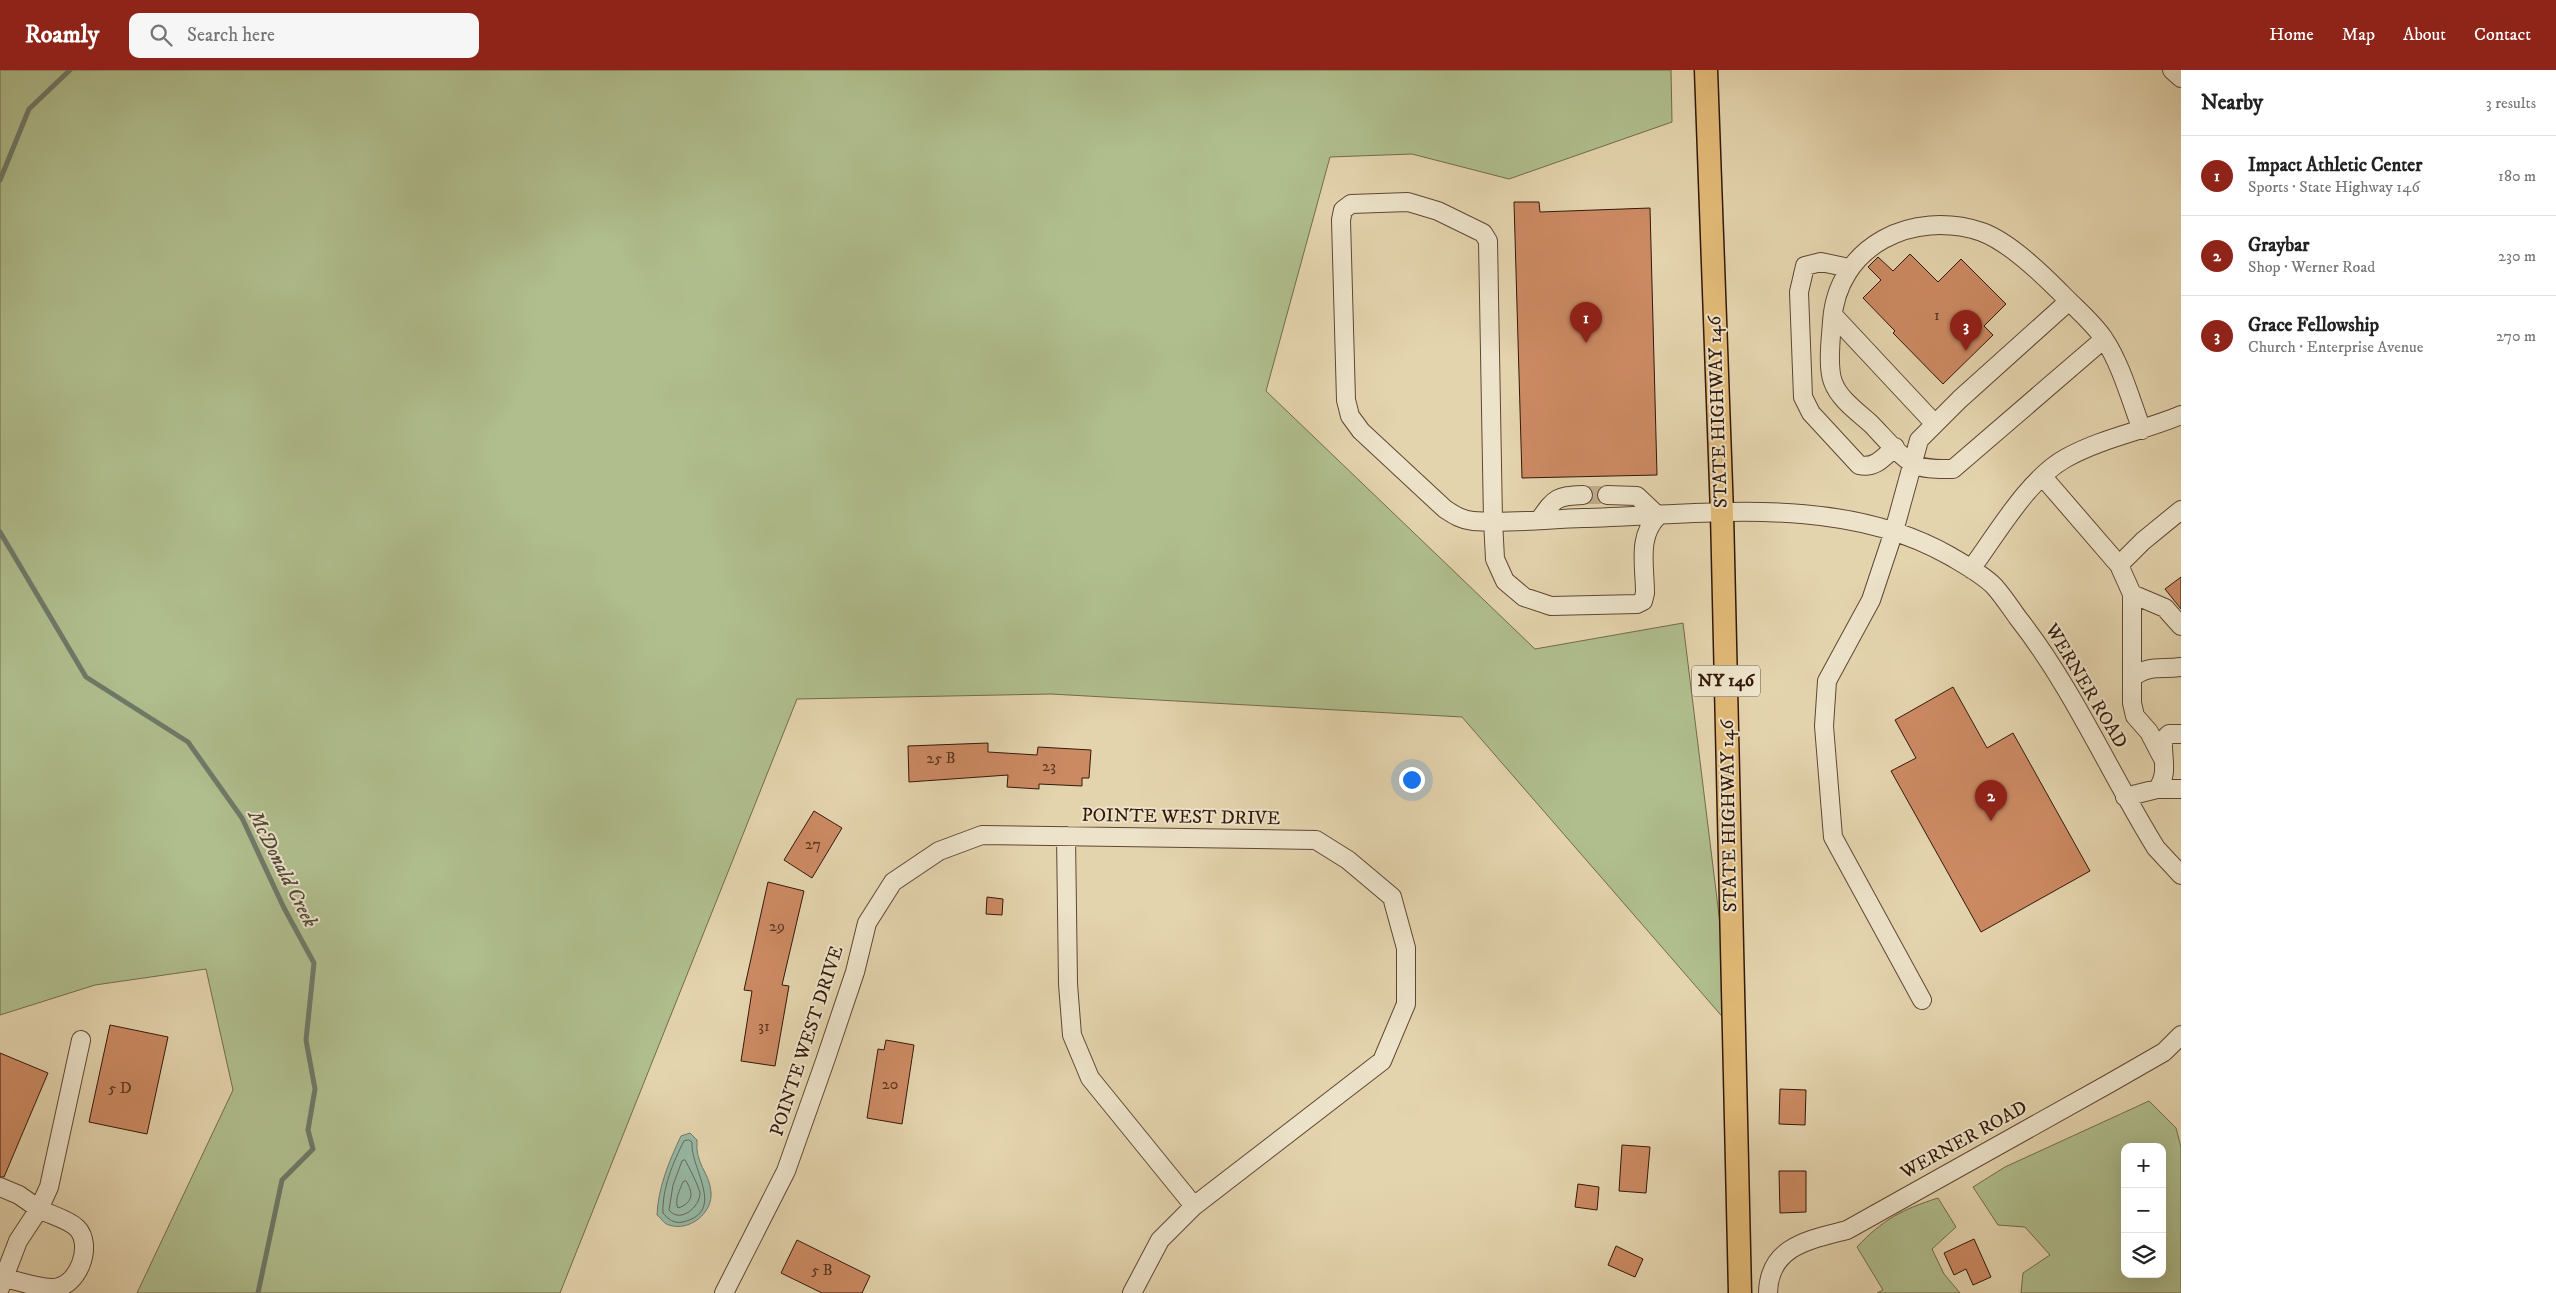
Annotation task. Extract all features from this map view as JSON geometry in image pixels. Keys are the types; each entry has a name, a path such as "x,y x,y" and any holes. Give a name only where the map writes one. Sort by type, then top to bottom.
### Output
{"main road":[{"name":"STATE HIGHWAY 146","path":"1706,70 1722,513 1740,1293"}],"street":[{"path":"2172,70 2181,78"},
{"path":"1493,520 1472,521 1457,517 1445,509 1361,431 1350,416 1346,400 1341,220 1343,210 1351,204 1408,202 1438,211 1483,233 1488,242 1494,559 1505,581 1524,597 1550,606 1636,604 1643,600 1645,593 1644,538 1649,525 1658,516 1637,496 1607,495"},
{"path":"2104,339 1953,468 1935,469 1912,464 1843,398 1833,382 1830,351 1832,315 1836,293 1849,268 1868,248 1893,234 1923,226 1953,226 1984,233 2029,262 2104,339 2124,381 2142,430"},
{"path":"1849,268 1821,262 1805,266 1799,292 1803,397 1811,413 1859,465 1867,467 1876,465 1895,447"},
{"path":"1922,1000 1833,837 1824,726 1827,681 1871,600 1894,531 1919,440 1934,423 2068,301"},
{"path":"1832,315 1934,423"},
{"path":"1971,569 2027,494 2064,459 2098,443 2142,430 2181,415"},
{"path":"2043,477 2119,565 2132,594 2132,702 2135,716 2149,732 2162,758"},
{"path":"1540,519 1552,503 1562,496 1583,495"},
{"path":"2119,565 2143,541 2181,510"},
{"name":"WERNER ROAD","path":"1493,520 1722,513 1799,514 1848,518 1894,531 1935,548 1971,569 1993,586 2042,648 2125,797 2156,848 2181,875"},
{"path":"2132,594 2164,608 2181,626"},
{"path":"2132,678 2140,671 2149,668 2181,667"},
{"path":"2157,789 2163,781 2165,774 2162,758 2163,740 2170,734 2181,734"},
{"path":"2125,797 2157,789 2181,790"},
{"name":"POINTE WEST DRIVE","path":"724,1293 786,1171 826,1062 855,972 867,923 893,882 939,851 982,835 1316,840 1348,860 1392,897 1406,948 1406,1004 1382,1061 1194,1206 1160,1240 1132,1293"},
{"path":"1066,836 1068,984 1072,1034 1090,1078 1194,1206"},
{"name":"WERNER ROAD","path":"1769,1285 1779,1259 1795,1246 1813,1238 1847,1230 2164,1052 2181,1035"},
{"path":"0,1187 19,1195 39,1209 78,1228 83,1241 83,1254 77,1273 68,1283 54,1288 2,1283 18,1241 39,1209 49,1187 81,1040"}],"shaded area":[{"path":"0,70 1671,70 1672,122 1509,179 1412,154 1330,157 1266,391 1535,649 1683,623 1733,1029 1462,717 1051,694 797,699 560,1293 137,1293 233,1090 206,969 95,985 0,1015"},
{"path":"2149,1101 2176,1128 2181,1147 2181,1293 2021,1293 2023,1273 2050,1255 2025,1227 1998,1225 1973,1187 2005,1167"},
{"path":"1938,1198 1956,1227 1932,1249 1944,1274 1960,1293 1877,1293 1883,1290 1857,1247 1894,1216 1914,1206"}],"water":[{"path":"690,1133 697,1140 698,1156 710,1185 711,1200 704,1214 698,1219 684,1226 677,1226 667,1224 657,1215 659,1195 668,1165 681,1136"}],"building":[{"path":"1514,202 1539,202 1540,212 1650,208 1657,475 1522,478"},
{"path":"1910,254 1938,282 1961,259 2006,304 1984,326 1993,335 1943,384 1893,333 1895,331 1863,298 1881,280 1868,267 1878,257 1893,271"},
{"path":"2181,577 2181,609 2165,589"},
{"path":"1953,687 1987,748 2013,733 2090,871 1981,932 1891,771 1916,758 1895,720"},
{"path":"988,743 988,752 1037,755 1038,747 1091,750 1089,778 1082,778 1082,786 1039,784 1039,789 1007,787 1008,775 909,782 908,746"},
{"path":"814,811 842,828 812,878 784,860"},
{"path":"768,882 804,891 782,985 789,986 775,1066 741,1061 752,991 744,990"},
{"path":"987,897 1003,899 1002,915 986,914"},
{"path":"110,1025 168,1037 147,1134 89,1122"},
{"path":"886,1040 914,1045 902,1124 867,1118 878,1049 884,1050"},
{"path":"0,1053 48,1073 4,1177 0,1177"},
{"path":"1780,1089 1806,1090 1805,1125 1779,1124"},
{"path":"1622,1145 1650,1147 1646,1193 1619,1191"},
{"path":"1779,1171 1806,1171 1806,1212 1780,1213"},
{"path":"1578,1184 1599,1187 1597,1210 1575,1207"},
{"path":"1974,1239 1991,1277 1973,1285 1966,1269 1954,1275 1944,1253"},
{"path":"797,1240 870,1276 862,1293 822,1293 781,1273"},
{"path":"1616,1246 1643,1259 1635,1277 1608,1265"}],"waterway":[{"name":"McDonald Creek","path":"0,180 29,109 70,70"},
{"name":"McDonald Creek","path":"0,532 86,677 188,742 242,818 284,908 314,963 306,1040 315,1089 308,1130 313,1149 282,1180 258,1293"}],"tunnel":[{"path":"1583,495 1607,495"}],"place":[{"name":"Impact Athletic Center","path":"1586,343"},
{"name":"Grace Fellowship","path":"1966,351"},
{"name":"Graybar","path":"1991,821"}]}
